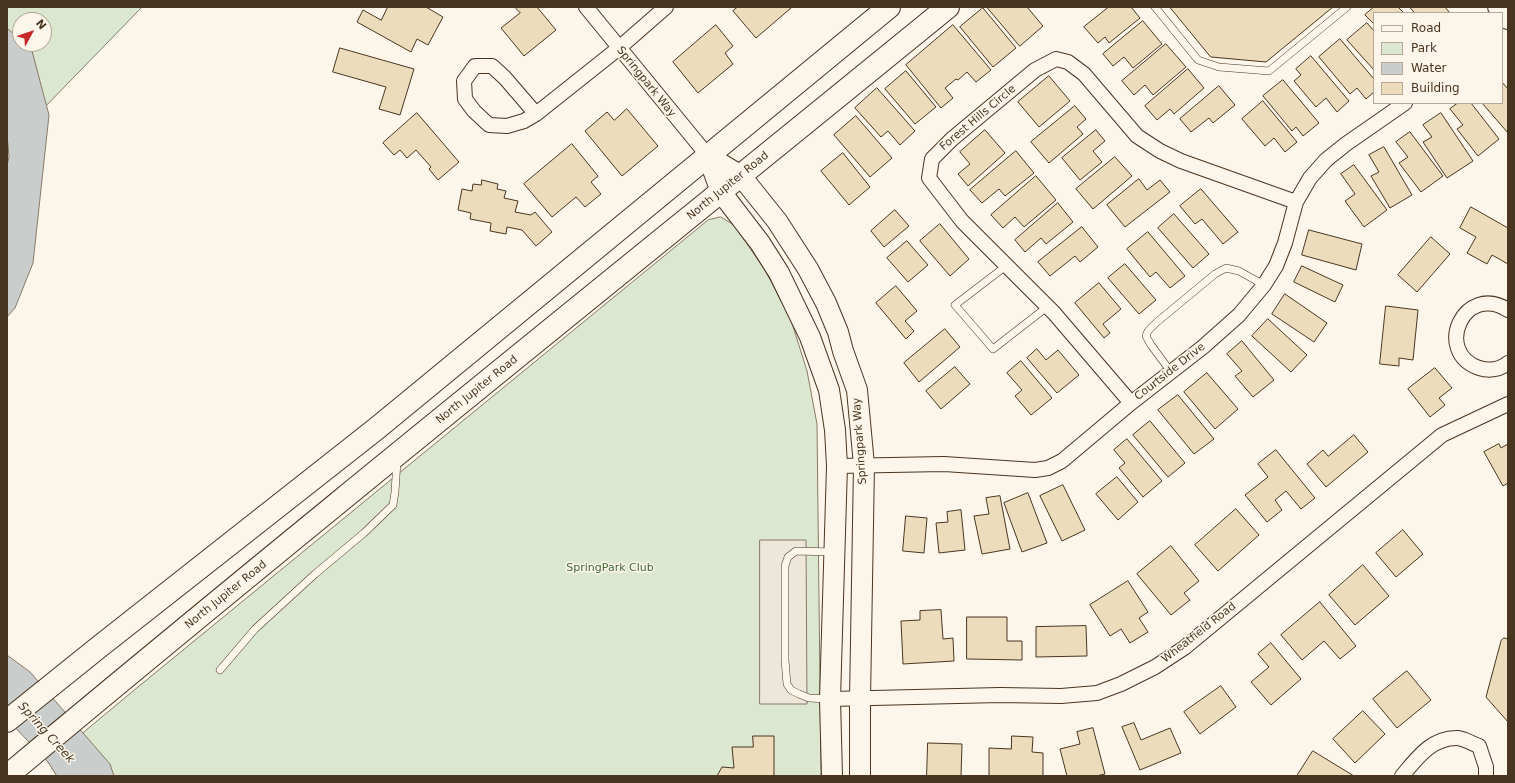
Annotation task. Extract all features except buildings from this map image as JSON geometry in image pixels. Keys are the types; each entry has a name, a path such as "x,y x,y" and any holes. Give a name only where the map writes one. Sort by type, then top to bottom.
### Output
{"main road":[{"path":"7,721 376,429 889,7"},
{"name":"North Jupiter Road","path":"7,776 124,678 948,7"},
{"path":"376,429 397,455"}],"street":[{"name":"Springpark Way","path":"586,7 708,156 741,176 777,221 808,269 826,303 838,332 857,390 864,465 860,776"},
{"path":"536,114 505,78 492,66 475,66 464,81 466,99 474,111 489,124 507,126 524,121 536,114 619,48 666,7"},
{"name":"Forest Hills Circle","path":"1131,403 1088,351 962,221 929,178 932,159 952,139 1035,70 1056,59 1068,62 1084,74 1137,136 1160,151 1181,161 1296,202"},
{"name":"Courtside Drive","path":"837,466 944,464 1035,470 1048,468 1062,460 1131,403 1203,347 1239,315 1264,285 1276,266 1285,243 1296,202 1310,178 1326,160 1346,144 1404,104"},
{"name":"Springpark Way","path":"708,156 721,192 760,243 779,273 810,337 829,390 835,430 837,466 830,699 832,776"},
{"path":"1508,310 1500,305 1484,303 1469,310 1459,322 1456,338 1460,354 1471,365 1487,370 1502,368 1508,363"},
{"name":"Wheatfield Road","path":"830,699 1000,695 1061,696 1097,693 1121,684 1155,667 1184,648 1442,435 1508,404"},
{"path":"1402,776 1420,754 1439,741 1459,738 1479,746 1486,767 1486,776"}],"lane":[{"path":"1155,7 1198,60 1219,67 1269,71 1347,7"},
{"path":"1006,266 955,305 993,349 1047,307"},
{"path":"1171,372 1146,336 1148,331 1157,322 1215,274 1226,268 1238,271 1264,285"},
{"path":"220,670 256,629 315,574 364,533 393,505 397,455"},
{"path":"830,699 809,698 791,690 787,684 785,660 785,566 788,557 796,551 834,552"}],"green space":[{"path":"7,7 142,7 7,146"},
{"name":"SpringPark Club","path":"721,217 734,225 765,270 791,320 807,371 817,424 821,776 57,776 48,762 708,220"}],"shaded area":[{"path":"760,540 806,540 807,704 760,704"}],"water":[{"path":"7,28 12,33 12,52 32,52 49,115 33,263 15,308 7,317 7,165 9,157 7,134"},
{"name":"Spring Creek","path":"7,655 30,672 110,764 114,776 57,776 48,762 7,719"}]}
